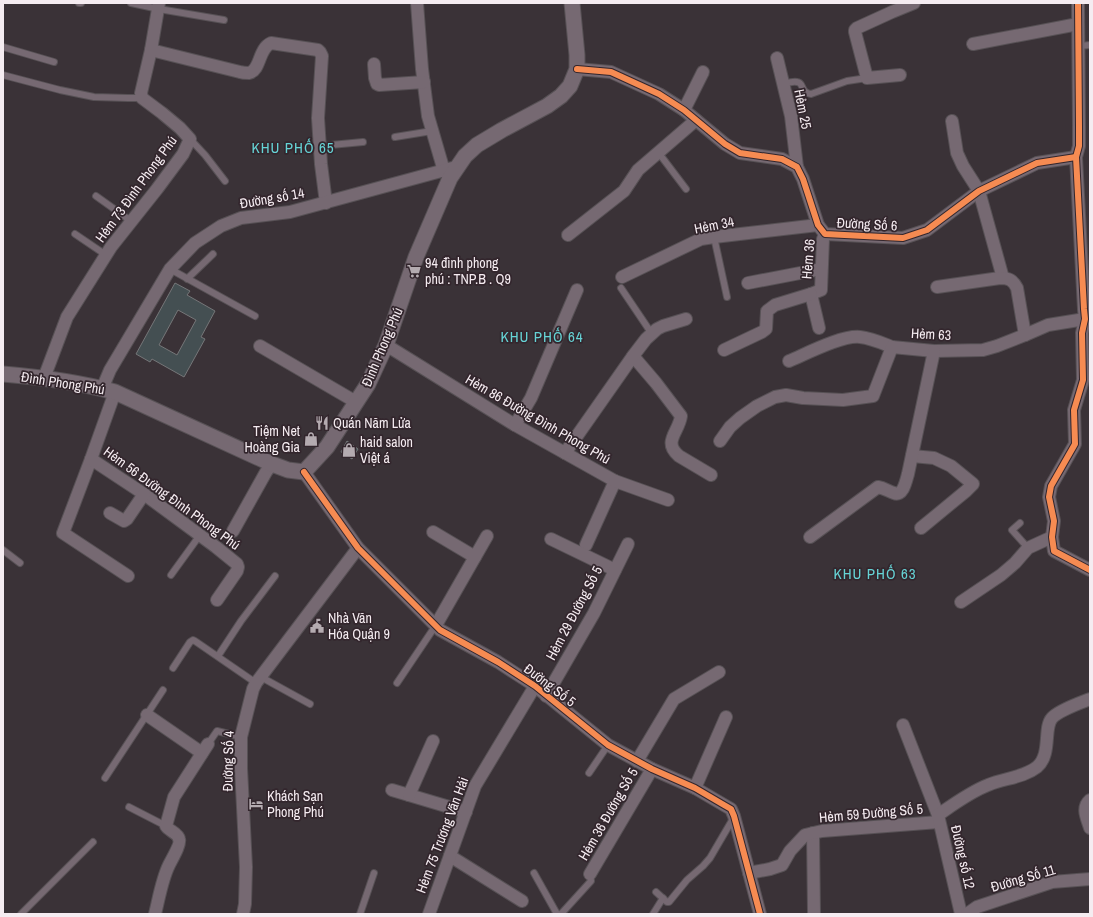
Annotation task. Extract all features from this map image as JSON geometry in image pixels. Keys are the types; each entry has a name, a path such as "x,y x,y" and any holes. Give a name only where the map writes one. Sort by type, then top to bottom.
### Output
{"street":[{"path":"417,3 428,116 432,131 450,169"},
{"name":"Đình Phong Phú","path":"3,374 44,378 108,390 272,464 288,470 304,472 327,447 368,384 386,345 416,257 450,178 450,169 477,145 548,106 561,96 570,86 577,69 572,3"},
{"path":"900,75 867,78 855,30 914,3"},
{"path":"1078,3 1078,24 1084,46 1082,149 1084,309 1088,319 1082,333 1083,380 1074,410 1075,444 1051,486 1049,497 1054,521 1052,537 1054,551 1090,570"},
{"path":"142,98 140,93 151,50 159,6"},
{"path":"973,44 1078,24"},
{"path":"151,50 247,73 256,68 263,50 271,43 318,50 322,56 318,118 326,203"},
{"name":"Hẻm 25","path":"777,58 792,116 797,167"},
{"path":"374,64 374,78 377,84 424,82"},
{"path":"577,69 611,72 659,94 684,110 725,144 740,153 782,159 797,167"},
{"path":"684,110 703,72"},
{"name":"Hẻm 73 Đình Phong Phú","path":"44,378 67,316 106,255 183,154 190,139 180,128 142,98"},
{"path":"568,235 624,191 638,170 696,120"},
{"path":"952,121 957,153 963,166 979,191 1003,278"},
{"name":"Đường Số 6","path":"797,167 822,229 903,238 927,230 979,191 1037,163 1082,149"},
{"name":"Đường số 14","path":"108,390 110,370 170,269 195,244 221,226 241,218 290,212 450,169"},
{"name":"Hẻm 34","path":"622,282 700,240 714,237 822,229"},
{"name":"Hẻm 36","path":"819,328 811,294 821,290 822,229"},
{"path":"748,283 821,269"},
{"path":"937,287 1003,278 1011,280 1017,288 1025,335"},
{"path":"515,425 531,398 577,290"},
{"path":"724,350 766,329 767,311 775,305 811,294"},
{"path":"565,453 633,356 652,334 664,326 686,319"},
{"name":"Hẻm 63","path":"720,441 730,427 740,418 757,406 776,397 786,395 803,398 843,400 873,396 892,347 934,351 983,350 997,346 1048,325 1088,319"},
{"path":"789,361 834,342 854,337 867,338 892,347"},
{"name":"Hẻm 86 Đường Đình Phong Phú","path":"386,345 515,425 615,481 586,545"},
{"path":"260,346 356,402"},
{"path":"810,537 878,488 884,488 895,494 900,492 904,487 934,351"},
{"path":"633,356 656,383 680,416 680,421 671,440 671,446 674,452 711,475"},
{"name":"Hẻm 56 Đường Đình Phong Phú","path":"108,390 91,459 144,494 235,562 238,567 237,571 216,600"},
{"path":"912,456 934,458 951,466 973,484 921,528"},
{"path":"91,459 63,533 128,576"},
{"path":"233,531 272,464"},
{"name":"Đường Số 5","path":"304,472 358,548 440,630 498,662 534,686 608,745 652,769 694,788 731,809 734,816"},
{"path":"615,481 668,500"},
{"path":"110,513 124,521 127,520 144,494"},
{"path":"433,532 475,557"},
{"path":"436,625 487,536"},
{"path":"961,602 1001,575 1028,548 1052,537"},
{"path":"551,539 615,570"},
{"name":"Hẻm 29 Đường Số 5","path":"546,696 594,613 628,544"},
{"name":"Đường Số 4","path":"243,914 246,904 246,867 241,737 253,689 358,548"},
{"path":"637,761 674,699 719,672"},
{"name":"Hẻm 75 Trương Văn Hải","path":"429,914 475,786 534,686"},
{"name":"Đường số 12","path":"961,914 939,819 964,797 989,784 1030,772 1039,765 1046,753 1048,726 1051,718 1062,710 1090,698"},
{"path":"147,715 205,749 174,797 166,826 178,836 179,844 167,869 155,914"},
{"path":"694,788 726,717"},
{"path":"903,725 939,819"},
{"path":"409,795 433,741"},
{"name":"Hẻm 36 Đường Số 5","path":"590,874 652,769"},
{"path":"392,790 466,812"},
{"path":"1090,800 1086,804 1085,808 1090,828"},
{"path":"734,816 760,914"},
{"name":"Hẻm 59 Đường Số 5","path":"749,873 782,865 790,851 804,835 822,831 939,819"},
{"path":"813,833 814,914"},
{"path":"450,856 522,901"},
{"name":"Đường Số 11","path":"966,914 977,907 1052,882 1090,879"}],"lane":[{"path":"131,3 159,6 224,20"},
{"path":"3,47 54,62"},
{"path":"3,75 94,97 142,98"},
{"path":"783,84 800,83 805,92 811,94 847,81 867,78"},
{"path":"395,137 432,131"},
{"path":"190,139 205,155 225,181"},
{"path":"320,146 363,142"},
{"path":"658,152 686,189"},
{"path":"96,196 131,221"},
{"path":"75,234 106,255"},
{"path":"714,237 727,297"},
{"path":"187,279 213,254"},
{"path":"170,269 255,316"},
{"path":"622,282 652,334"},
{"path":"1020,523 1012,530 1028,548"},
{"path":"171,575 200,535"},
{"path":"3,550 20,563"},
{"path":"218,656 241,621 275,576"},
{"path":"397,683 436,625"},
{"path":"173,668 187,646 193,640 259,680 310,704"},
{"path":"105,778 163,690"},
{"path":"205,749 217,731 241,737"},
{"path":"589,773 608,745"},
{"path":"129,807 166,826"},
{"path":"656,892 669,902 687,880 710,858 734,816"},
{"path":"22,914 92,842"},
{"path":"360,914 374,873"},
{"path":"534,873 557,914"},
{"path":"562,914 591,881 590,874"},
{"path":"653,914 663,898"}],"building":[{"path":"175,283 190,291 187,295 215,311 201,337 205,339 184,377 152,359 150,362 136,354","holes":["178,310 196,320 177,355 159,345"]},
{"name":"haid salon Việt á","path":"347,441 358,449 352,459 341,452"}],"cycle path":[{"path":"1078,3 1079,146 1076,157 1085,319 1082,333 1083,380 1074,410 1075,444 1051,486 1049,497 1054,521 1052,537 1054,551 1090,570"},
{"path":"577,69 611,72 659,94 684,110 725,144 740,153 782,159 797,167 803,179 818,225 825,234 903,238 927,230 979,191 1037,163 1076,157"},
{"path":"304,472 358,548 440,630 498,662 535,686 608,745 652,769 695,788 731,809 760,914"}],"place":[{"name":"94 đình phong phú : TNP.B . Q9","path":"414,271"},
{"name":"Quán Năm Lửa","path":"322,423"},
{"name":"Tiệm Net Hoàng Gia","path":"311,439"},
{"name":"haid salon Việt á","path":"349,450"},
{"name":"Nhà Văn Hóa Quận 9","path":"317,626"},
{"name":"Khách Sạn Phong Phú","path":"256,804"}],"district":[{"name":"KHU PHỐ 65","path":"293,148"},
{"name":"KHU PHỐ 64","path":"542,337"},
{"name":"KHU PHỐ 63","path":"875,574"}]}
